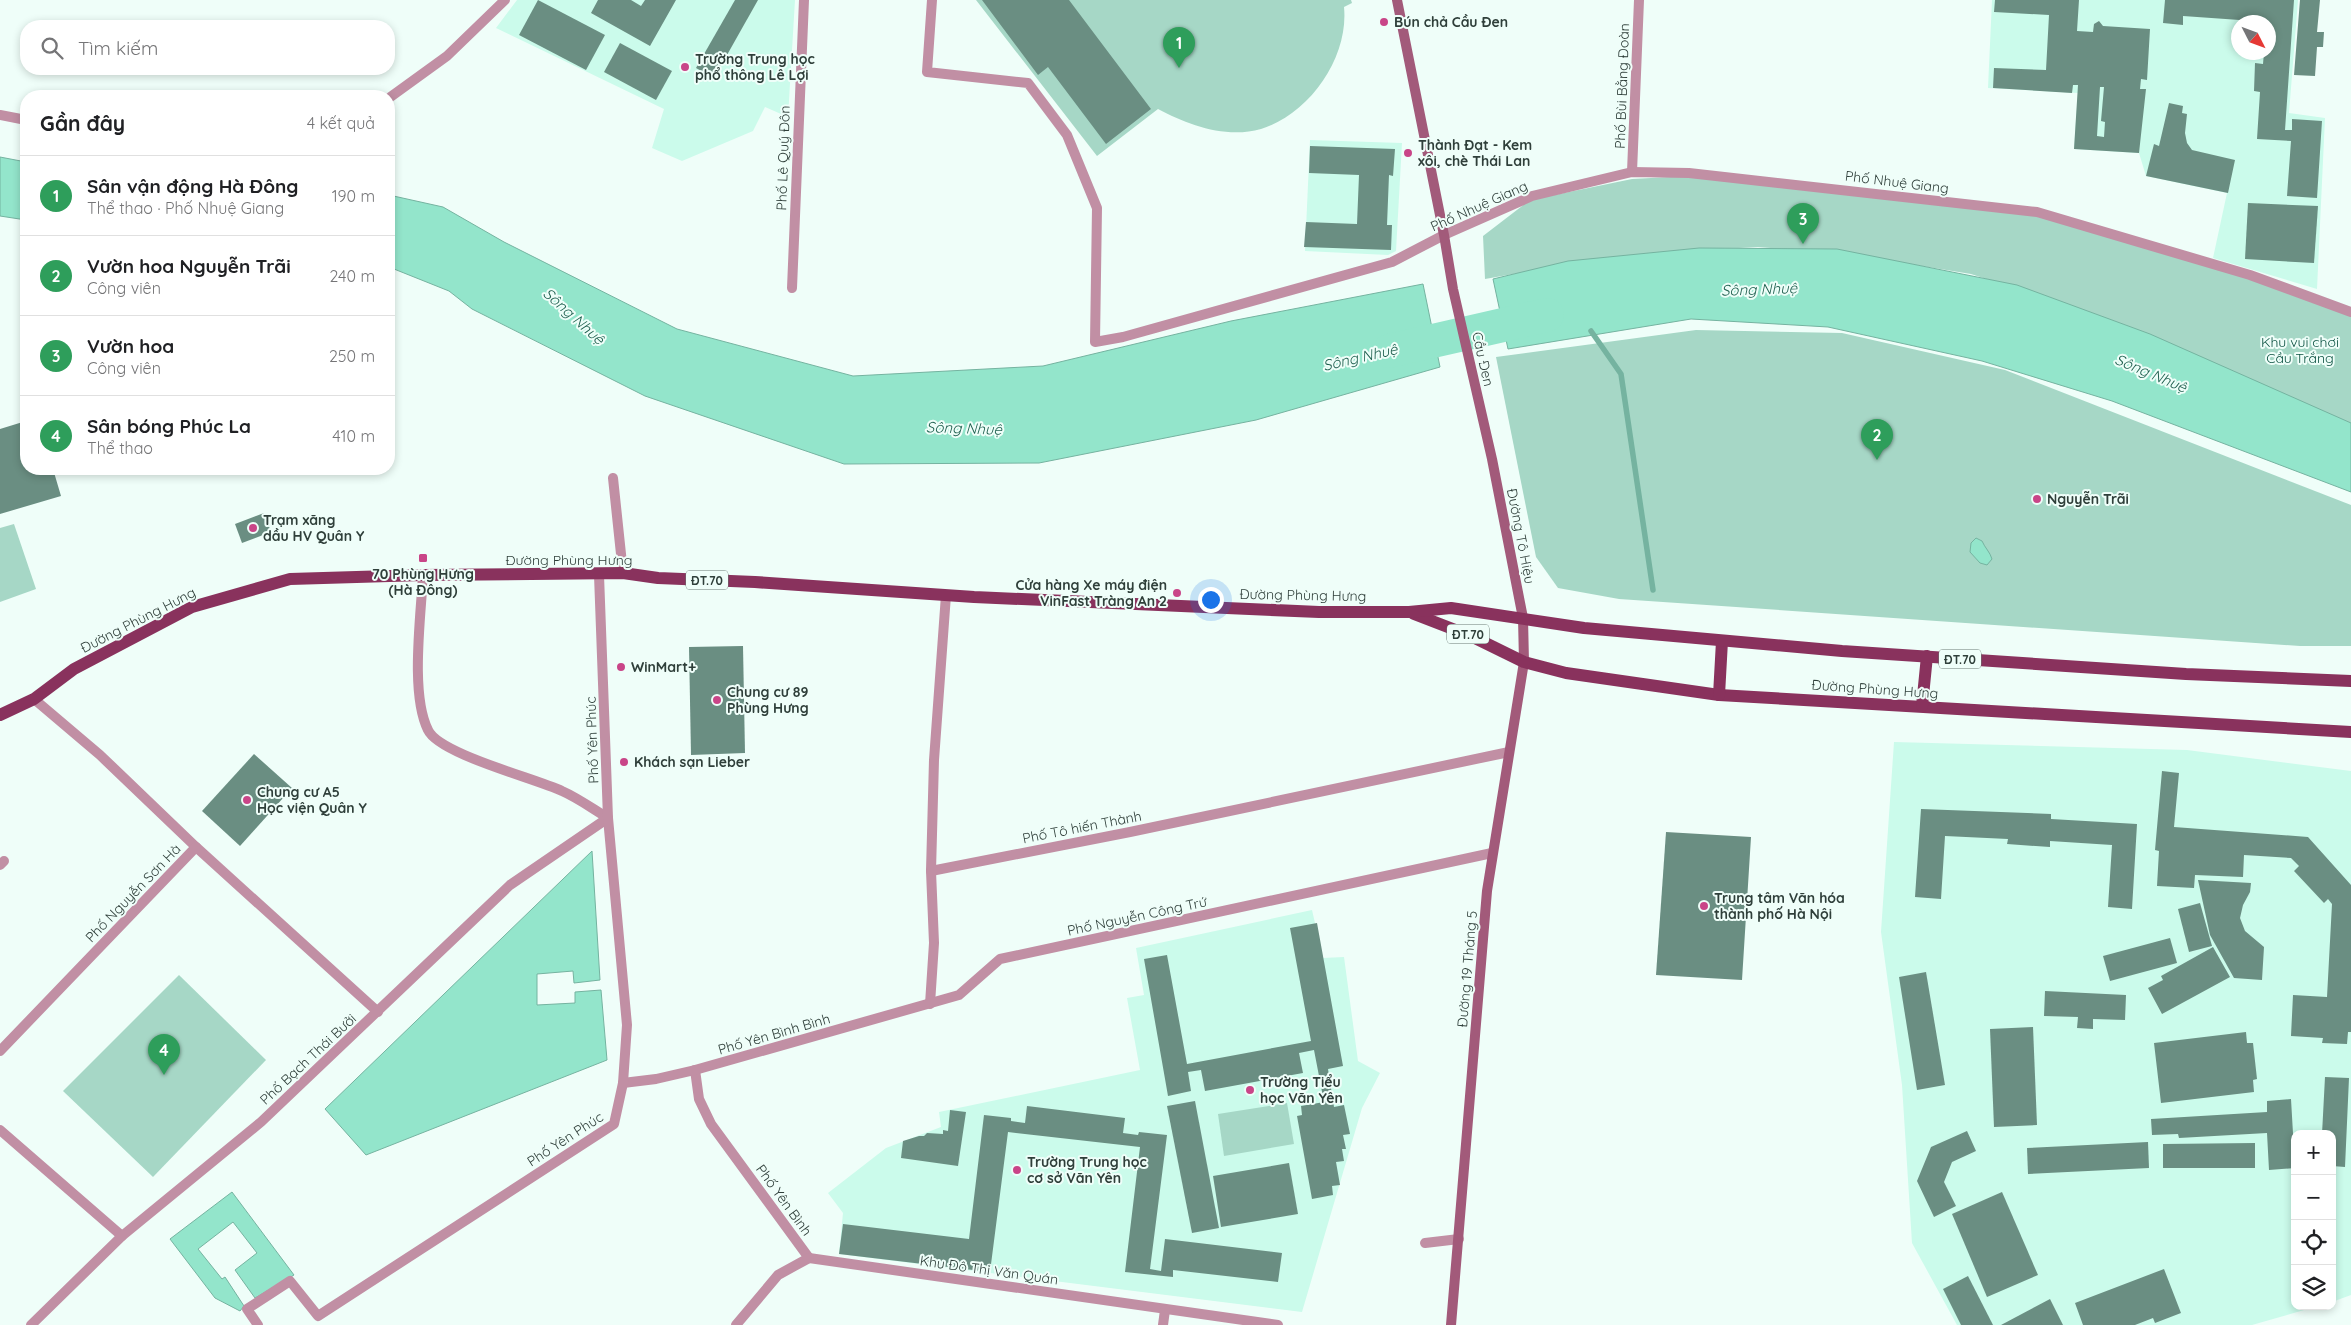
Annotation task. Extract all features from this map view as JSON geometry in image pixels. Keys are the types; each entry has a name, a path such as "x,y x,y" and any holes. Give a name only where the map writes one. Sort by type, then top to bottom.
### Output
{"main road":[{"name":"Đường Phùng Hưng","path":"0,715 34,699 74,669 192,607 290,579 423,575 622,574 658,578 946,595 1319,612 1409,612 1451,608 1584,628 1722,641 2186,674 2351,681"},
{"name":"Đường Phùng Hưng","path":"1409,612 1472,636 1524,662 1566,673 1719,695 2351,732"},
{"path":"1719,695 1722,641"},
{"path":"1922,706 1927,656"}],"street":[{"path":"395,94 447,56 505,0"},
{"name":"Phố Lê Quý Đôn","path":"792,288 804,0"},
{"name":"Phố Nhuệ Giang","path":"932,0 927,72 1028,83 1067,135 1097,208 1095,342 1123,337 1392,262 1444,235 1532,196 1632,172 1698,174 2037,212 2250,275 2351,312"},
{"path":"1397,0 1444,235"},
{"name":"Phố Bùi Bằng Đoàn","path":"1632,172 1638,0"},
{"path":"0,115 20,119"},
{"name":"Cầu Đen","path":"1444,235 1448,266 1492,459"},
{"name":"Đường Tô Hiệu","path":"1492,459 1523,618"},
{"path":"613,478 622,574"},
{"path":"423,575 418,684 422,713 428,732 445,747 562,791 608,818"},
{"name":"Phố Yên Phúc","path":"258,1325 247,1309 290,1280 318,1316 614,1124 623,1083 626,1026 608,818 599,575"},
{"path":"930,1004 934,942 931,871 934,760 946,595"},
{"name":"Đường 19 Tháng 5","path":"1452,1325 1492,854 1524,662 1523,618"},
{"name":"Phố Nguyễn Sơn Hà","path":"0,1051 196,847 100,755 34,699"},
{"name":"Phố Tô hiến Thành","path":"931,871 1140,830 1509,752"},
{"name":"Phố Bạch Thái Bưởi","path":"31,1325 122,1236 261,1122 510,885 608,818"},
{"path":"196,847 378,1012"},
{"name":"Phố Nguyễn Công Trứ","path":"930,1004 960,995 1000,959 1492,854"},
{"name":"Phố Yên Bình Bình","path":"623,1083 656,1079 695,1070 930,1004"},
{"name":"Phố Yên Bình","path":"695,1070 699,1099 711,1124 809,1258 778,1275 736,1325"},
{"path":"0,1130 122,1236"},
{"path":"1425,1244 1459,1239"},
{"name":"Khu Đô Thị Văn Quán","path":"809,1258 1278,1325"},
{"path":"1163,1325 1165,1310"}],"shaded area":[{"name":"Trường Trung học phổ thông Lê Lợi","path":"517,0 795,0 788,117 765,107 753,131 682,161 652,148 664,109 496,28"},
{"path":"1992,0 2298,0 2289,113 2325,118 2317,289 2213,258 2227,193 2146,176 2139,153 2074,149 2078,93 1988,88"},
{"path":"1310,140 1402,143 1396,251 1388,255 1305,251"},
{"path":"1894,742 2187,750 2351,771 2351,1295 2336,1301 2336,1130 2291,1130 2291,1310 2304,1310 2252,1325 1957,1325 1912,1243 1902,1085 1881,932"},
{"path":"1312,910 1323,958 1344,957 1358,1061 1380,1073 1362,1108 1302,1312 839,1254 843,1213 828,1193 886,1148 941,1127 939,1112 1140,1070 1127,998 1144,995 1136,948"}],"green space":[{"path":"976,0 1351,0 1352,3 1344,7 1344,26 1340,45 1333,64 1323,81 1295,111 1279,122 1248,132 1221,131 1195,125 1158,109 1097,156"},
{"name":"Khu vui chơi Cầu Trắng","path":"1689,176 2036,215 2248,277 2351,315 2351,427 2104,318 1971,274 1848,254 1758,247 1700,250 1563,265 1485,279 1483,236 1530,200 1632,179"},
{"path":"1696,330 1842,333 2005,370 2351,505 2351,646 2300,646 1619,599 1558,588 1536,557 1496,357"},
{"path":"14,524 36,589 0,602 0,528"},
{"path":"179,975 266,1060 153,1177 63,1091"},
{"path":"1287,1103 1294,1144 1224,1156 1218,1114"}],"water":[{"path":"0,157 20,161 20,219 0,216"},
{"path":"395,196 443,207 504,242 677,329 853,376 1043,366 1231,321 1423,284 1440,367 1256,420 1039,463 844,464 645,396 472,309 449,291 395,269"},
{"path":"1699,248 1837,249 2017,285 2150,334 2351,423 2351,492 2112,401 1982,361 1828,327 1691,319 1508,349 1493,279 1568,261"},
{"path":"1976,538 1982,541 1992,559 1987,565 1980,563 1970,552 1971,543"},
{"path":"592,851 600,980 574,983 573,971 537,974 537,1005 575,1003 575,992 601,990 607,1060 366,1155 325,1109"},
{"path":"232,1192 294,1275 255,1298 235,1270 257,1253 233,1222 198,1249 222,1279 225,1277 244,1306 240,1311 215,1298 170,1239"}],"building":[{"path":"538,0 605,35 586,70 519,35"},
{"path":"598,0 631,0 641,6 645,0 676,0 650,46 591,13"},
{"path":"735,0 758,0 714,78 696,68"},
{"path":"982,0 1069,0 1151,109 1106,144 1048,67 1038,75"},
{"path":"1995,0 2079,0 2077,31 2093,32 2094,24 2099,21 2103,26 2150,29 2147,80 2141,79 2140,89 2146,89 2139,153 2074,149 2078,85 2073,85 2072,93 1993,88 1994,68 2046,70 2049,15 1994,12","holes":["2100,87 2104,87 2101,121 2105,122 2104,137 2097,136"]},
{"path":"2165,0 2294,0 2285,130 2292,130 2292,119 2322,121 2317,198 2287,196 2291,141 2257,139 2260,92 2254,91 2255,63 2263,64 2263,60 2276,60 2276,15 2231,15 2231,19 2183,16 2183,25 2163,23"},
{"path":"2300,0 2320,0 2317,32 2324,32 2323,47 2317,47 2315,76 2294,75"},
{"path":"620,43 672,71 656,100 604,72"},
{"path":"2169,103 2183,106 2182,113 2187,114 2185,133 2187,143 2192,150 2235,160 2228,193 2146,176 2154,144 2159,146"},
{"path":"1310,146 1395,149 1393,176 1389,175 1387,225 1392,225 1391,250 1304,247 1306,222 1357,224 1359,175 1309,173"},
{"path":"2248,203 2318,206 2314,263 2245,259"},
{"path":"20,423 20,475 55,475 61,496 0,514 0,429"},
{"name":"Trạm xăng dầu HV Quân Y","path":"264,513 271,532 242,543 235,524"},
{"name":"Chung cư 89 Phùng Hưng","path":"743,646 745,753 691,755 689,647"},
{"name":"Chung cư A5 Học viện Quân Y","path":"254,754 292,788 240,846 202,811"},
{"path":"2162,771 2179,773 2174,827 2308,837 2351,885 2351,1032 2348,1032 2347,1044 2322,1043 2323,1038 2291,1036 2293,995 2327,997 2332,904 2328,899 2324,903 2294,871 2299,866 2291,858 2244,855 2243,877 2195,875 2194,888 2157,886 2159,851 2155,850"},
{"path":"1921,809 2051,814 2051,819 2137,824 2132,909 2108,907 2112,845 2050,841 2050,847 2007,844 2008,839 1945,836 1941,899 1915,897"},
{"name":"Trung tâm Văn hóa thành phố Hà Nội","path":"1666,832 1751,837 1742,980 1656,975"},
{"path":"2198,880 2251,883 2250,892 2243,905 2240,918 2245,931 2264,947 2262,980 2234,978 2210,935"},
{"path":"2200,903 2212,946 2189,952 2178,909"},
{"path":"1317,923 1343,1066 1328,1069 1334,1107 1344,1105 1350,1134 1343,1135 1346,1149 1342,1149 1344,1161 1336,1162 1340,1185 1332,1186 1333,1195 1312,1199 1297,1116 1302,1115 1301,1106 1324,1102 1314,1050 1299,1053 1303,1073 1205,1091 1201,1070 1188,1072 1191,1091 1168,1096 1144,959 1167,955 1187,1064 1311,1041 1290,928"},
{"path":"2170,938 2177,963 2110,981 2103,956"},
{"path":"2213,947 2230,977 2162,1014 2148,988 2163,980 2161,976"},
{"path":"1926,972 1945,1085 1917,1090 1899,977"},
{"path":"2045,991 2126,995 2125,1020 2093,1019 2093,1029 2077,1028 2078,1017 2044,1016"},
{"path":"2033,1027 2037,1125 1994,1127 1990,1029"},
{"path":"2246,1032 2247,1043 2253,1043 2257,1079 2253,1080 2254,1092 2161,1103 2154,1043"},
{"path":"2325,1077 2349,1078 2345,1167 2336,1166 2336,1130 2322,1130"},
{"path":"2291,1099 2293,1130 2291,1130 2291,1168 2269,1170 2267,1133 2179,1138 2178,1134 2152,1135 2151,1119 2267,1112 2267,1101"},
{"path":"1195,1101 1219,1228 1192,1233 1167,1106"},
{"path":"1027,1106 1125,1118 1123,1133 1138,1135 1139,1132 1167,1135 1150,1269 1161,1271 1165,1239 1282,1253 1278,1282 1173,1270 1173,1277 1125,1272 1140,1147 1008,1132 990,1272 839,1254 843,1224 969,1239 984,1115 1011,1118 1011,1121 1025,1123"},
{"path":"950,1110 966,1112 958,1166 901,1158 903,1141 924,1136 927,1133 943,1134 943,1130 948,1131"},
{"path":"1967,1131 1976,1151 1952,1162 1944,1182 1956,1206 1934,1217 1917,1181 1931,1147"},
{"path":"2148,1142 2149,1168 2028,1174 2027,1148"},
{"path":"2255,1143 2255,1168 2163,1168 2163,1144"},
{"path":"1289,1163 1298,1214 1221,1227 1213,1176"},
{"path":"2002,1192 2038,1275 1987,1297 1952,1214"},
{"path":"2164,1269 2181,1313 2155,1323 2153,1318 2135,1325 2083,1325 2075,1303"},
{"path":"1968,1276 1993,1325 1961,1325 1943,1289"},
{"path":"2050,1299 2063,1325 2001,1325"}],"waterway":[{"name":"Sông Nhuệ","path":"1389,351 1547,315"},
{"path":"1591,331 1621,374 1653,590"}],"place":[{"name":"Bún chả Cầu Đen","path":"1384,22"},
{"name":"Trường Trung học phổ thông Lê Lợi","path":"685,67"},
{"name":"Sân vận động Hà Đông","path":"1179,68"},
{"name":"Thành Đạt - Kem xôi, chè Thái Lan","path":"1408,153"},
{"name":"Vườn hoa","path":"1803,244"},
{"name":"Vườn hoa Nguyễn Trãi","path":"1877,460"},
{"name":"Nguyễn Trãi","path":"2037,499"},
{"name":"Trạm xăng dầu HV Quân Y","path":"253,528"},
{"name":"70 Phùng Hưng (Hà Đông)","path":"423,558"},
{"name":"Cửa hàng Xe máy điện VinFast Tràng An 2","path":"1177,593"},
{"name":"WinMart+","path":"621,667"},
{"name":"Chung cư 89 Phùng Hưng","path":"717,700"},
{"name":"Khách sạn Lieber","path":"624,762"},
{"name":"Chung cư A5 Học viện Quân Y","path":"247,800"},
{"name":"Trung tâm Văn hóa thành phố Hà Nội","path":"1704,906"},
{"name":"Sân bóng Phúc La","path":"164,1075"},
{"name":"Trường Tiểu học Văn Yên","path":"1250,1090"},
{"name":"Trường Trung học cơ sở Văn Yên","path":"1017,1170"}]}
